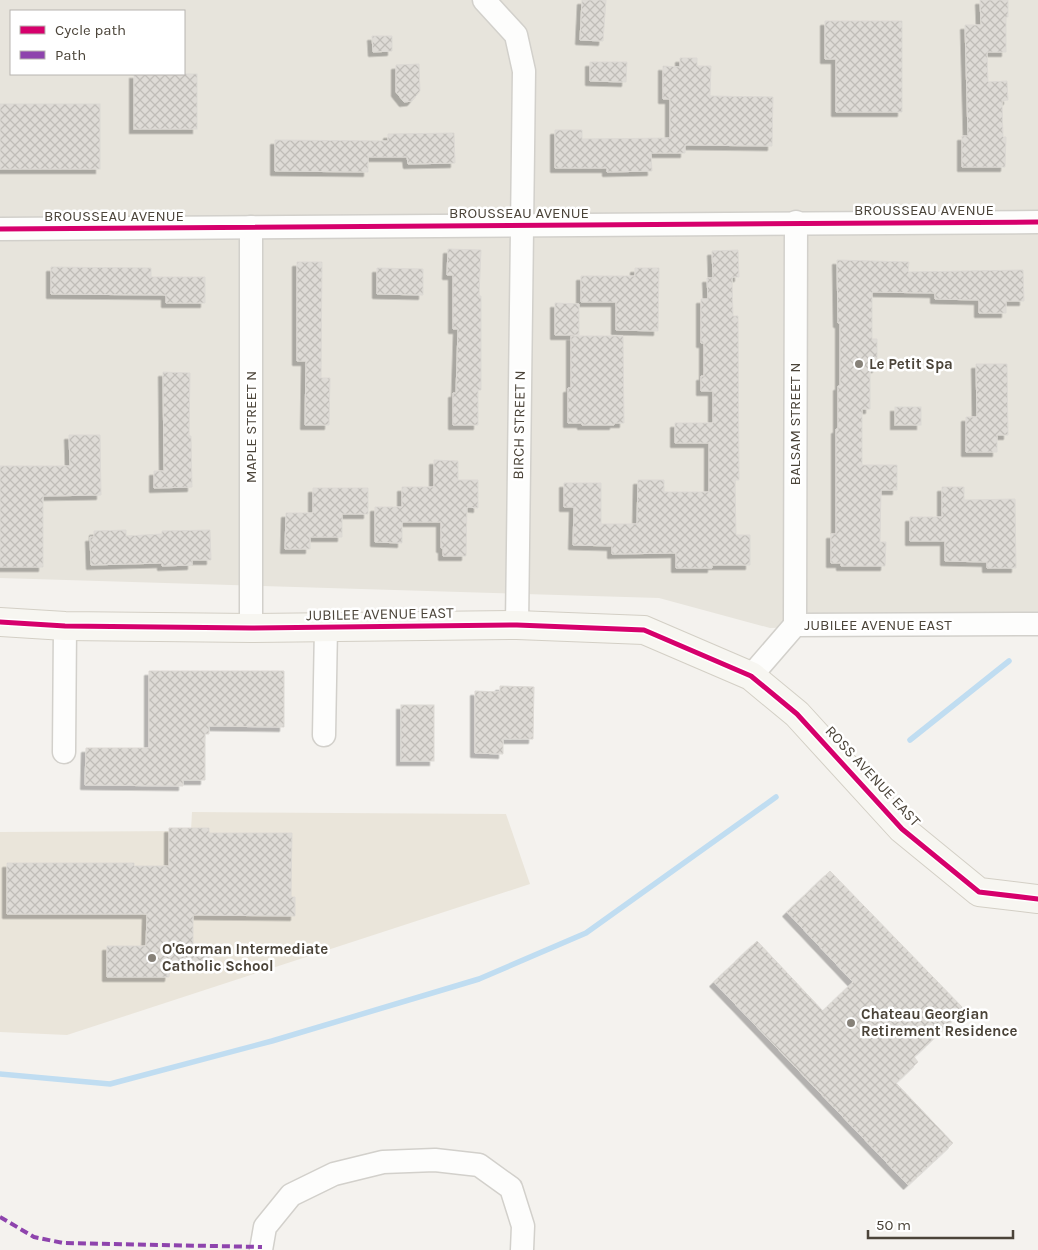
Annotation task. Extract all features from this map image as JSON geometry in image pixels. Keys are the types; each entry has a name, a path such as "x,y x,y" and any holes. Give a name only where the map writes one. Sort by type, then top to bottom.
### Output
{"main road":[{"name":"JUBILEE AVENUE EAST","path":"0,622 65,626 251,628 516,625 644,630 751,676"},
{"name":"ROSS AVENUE EAST","path":"751,676 797,714 902,829 979,892 1038,899"}],"street":[{"name":"BIRCH STREET N","path":"484,0 516,36 524,72 516,625"},
{"name":"BROUSSEAU AVENUE","path":"0,229 796,222 1038,222"},
{"name":"BALSAM STREET N","path":"795,625 796,222"},
{"name":"MAPLE STREET N","path":"251,227 251,628"},
{"name":"JUBILEE AVENUE EAST","path":"751,676 795,625 1038,624"},
{"path":"64,752 65,626"},
{"path":"324,735 326,627"},
{"path":"261,1250 265,1227 291,1195 334,1174 383,1162 435,1160 479,1165 511,1188 522,1226 522,1250"}],"shaded area":[{"path":"0,0 1038,0 1038,621 770,628 659,598 0,578"},
{"name":"O'Gorman Intermediate Catholic School","path":"192,812 506,814 530,884 67,1035 0,1032 0,832 191,831"}],"building":[{"path":"582,0 606,0 603,41 580,40"},
{"path":"980,0 1008,0 1006,52 987,52 988,82 1007,81 1008,100 1002,101 1003,137 1006,137 1005,167 962,167 962,136 968,136 965,25 981,25"},
{"path":"825,21 902,21 902,112 836,112 836,59 825,59"},
{"path":"372,36 392,36 392,51 373,52"},
{"path":"680,58 697,58 697,66 711,66 710,96 773,97 772,146 685,145 685,153 651,153 652,171 607,172 607,168 555,168 555,130 582,130 582,139 670,138 670,99 663,99 663,66 680,67"},
{"path":"590,62 627,62 626,82 590,81"},
{"path":"419,64 420,91 412,101 404,102 396,92 396,65"},
{"path":"197,74 197,129 134,129 134,75"},
{"path":"0,104 100,104 100,169 0,169"},
{"path":"454,133 455,163 408,164 407,157 368,157 368,172 275,171 275,140 388,141 388,134"},
{"path":"448,249 481,250 479,296 481,296 481,390 478,390 478,425 453,425 453,393 456,393 458,329 453,329 453,275 447,275"},
{"path":"738,250 739,277 732,277 733,316 738,316 739,480 735,480 736,535 750,535 750,565 712,565 712,568 676,568 676,553 612,554 612,546 573,545 574,507 564,507 564,483 601,483 601,524 637,524 638,480 664,480 664,492 709,492 709,443 675,443 675,423 713,423 713,391 701,391 701,376 704,376 704,343 701,343 701,299 708,299 707,278 713,278 712,251"},
{"path":"837,260 909,262 908,272 1023,270 1024,301 1006,301 1006,313 979,313 979,300 935,299 935,293 872,292 872,339 877,339 877,368 870,368 870,409 862,409 862,465 897,465 897,490 881,490 880,542 886,542 885,566 841,566 841,563 831,563 831,534 836,534 836,429 838,429 838,386 840,386"},
{"path":"297,262 322,262 321,378 330,378 329,425 305,425 306,361 297,361"},
{"path":"51,267 151,268 151,277 205,277 205,303 166,303 166,295 51,294"},
{"path":"377,268 423,269 423,295 377,294"},
{"path":"635,268 659,268 658,331 616,330 616,302 581,302 581,276 635,276"},
{"path":"555,303 579,304 579,335 555,335"},
{"path":"571,336 623,336 624,423 614,423 614,425 582,425 582,423 568,423 568,388 571,388"},
{"path":"976,364 1007,364 1008,435 997,435 997,452 966,452 966,417 977,417"},
{"path":"163,372 190,373 189,436 191,436 192,487 154,488 154,471 164,471"},
{"path":"895,407 921,407 921,425 895,425"},
{"path":"69,435 100,435 101,495 43,496 43,567 0,567 0,466 70,466"},
{"path":"434,460 458,461 458,480 478,480 478,508 467,507 466,556 443,556 443,548 441,548 441,522 402,522 402,543 375,542 375,507 402,507 402,487 434,487"},
{"path":"942,487 964,487 964,500 1015,499 1016,568 987,568 987,562 945,561 945,541 910,541 910,517 942,517"},
{"path":"313,488 368,488 368,514 342,514 342,537 310,537 310,549 285,549 286,513 313,513"},
{"path":"126,530 126,536 162,534 162,531 210,530 211,560 192,560 192,565 162,566 162,563 91,565 90,537 94,537 94,531"},
{"path":"149,671 284,671 284,727 209,726 209,734 205,734 205,780 183,780 183,786 85,785 86,748 149,748"},
{"path":"500,686 534,687 533,739 503,739 503,754 475,753 475,691 500,692"},
{"path":"401,705 434,705 434,761 401,761"},
{"name":"O'Gorman Intermediate Catholic School","path":"169,828 209,828 209,833 292,833 291,897 295,897 295,916 193,915 193,944 211,945 210,964 170,964 169,977 107,977 107,946 146,946 147,914 7,914 7,863 134,863 134,866 169,866"},
{"name":"Chateau Georgian Retirement Residence","path":"830,871 964,1009 914,1057 918,1062 896,1083 953,1143 908,1185 714,982 757,941 823,1011 853,982 787,912"}],"waterway":[{"path":"910,740 1009,661"},
{"path":"0,1074 110,1084 272,1041 479,979 586,933 776,797"}],"marked path":[{"path":"0,1217 34,1237 63,1243 262,1247"}],"cycle path":[{"path":"0,229 1038,222"},
{"path":"0,622 65,626 251,628 517,625 644,630 751,676 797,714 902,829 979,892 1038,899"}],"place":[{"name":"Le Petit Spa","path":"859,364"},
{"name":"O'Gorman Intermediate Catholic School","path":"152,958"},
{"name":"Chateau Georgian Retirement Residence","path":"851,1023"}]}
